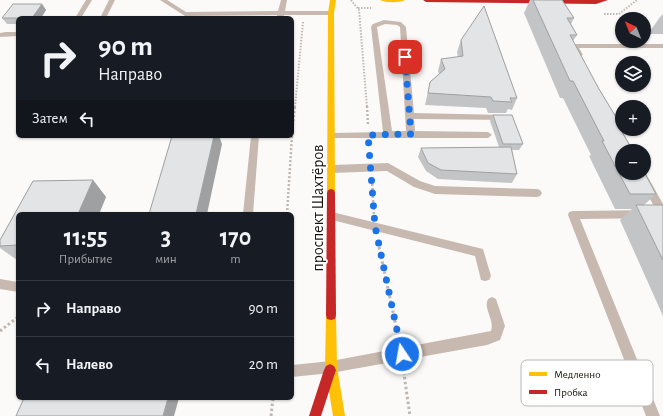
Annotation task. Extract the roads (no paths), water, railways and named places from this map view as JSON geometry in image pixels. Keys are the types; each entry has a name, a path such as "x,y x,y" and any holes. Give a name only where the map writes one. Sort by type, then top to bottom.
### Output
{"street":[{"name":"проспект Шахтёров","path":"333,0 331,13 331,367 339,416"},
{"path":"383,0 402,0"},
{"path":"426,0 535,0 596,2 605,0"},
{"path":"315,416 331,367"}],"lane":[{"path":"79,16 90,0"},
{"path":"104,16 112,0"},
{"path":"164,0 185,14 281,15 331,13"},
{"path":"281,15 284,0"},
{"path":"388,134 374,28 378,24 393,22 399,23 403,27 411,134"},
{"path":"0,36 6,34 16,34"},
{"path":"582,60 574,46 663,46"},
{"path":"410,116 511,118"},
{"path":"332,136 388,134 488,135"},
{"path":"248,212 255,138"},
{"path":"332,169 388,167 417,184 435,190 537,193"},
{"path":"631,360 573,215 663,213 645,180"},
{"path":"332,216 479,252 485,276"},
{"path":"0,284 16,287"},
{"path":"294,371 331,367 487,339 496,336 499,326 492,303"},
{"path":"649,406 653,416"}]}
